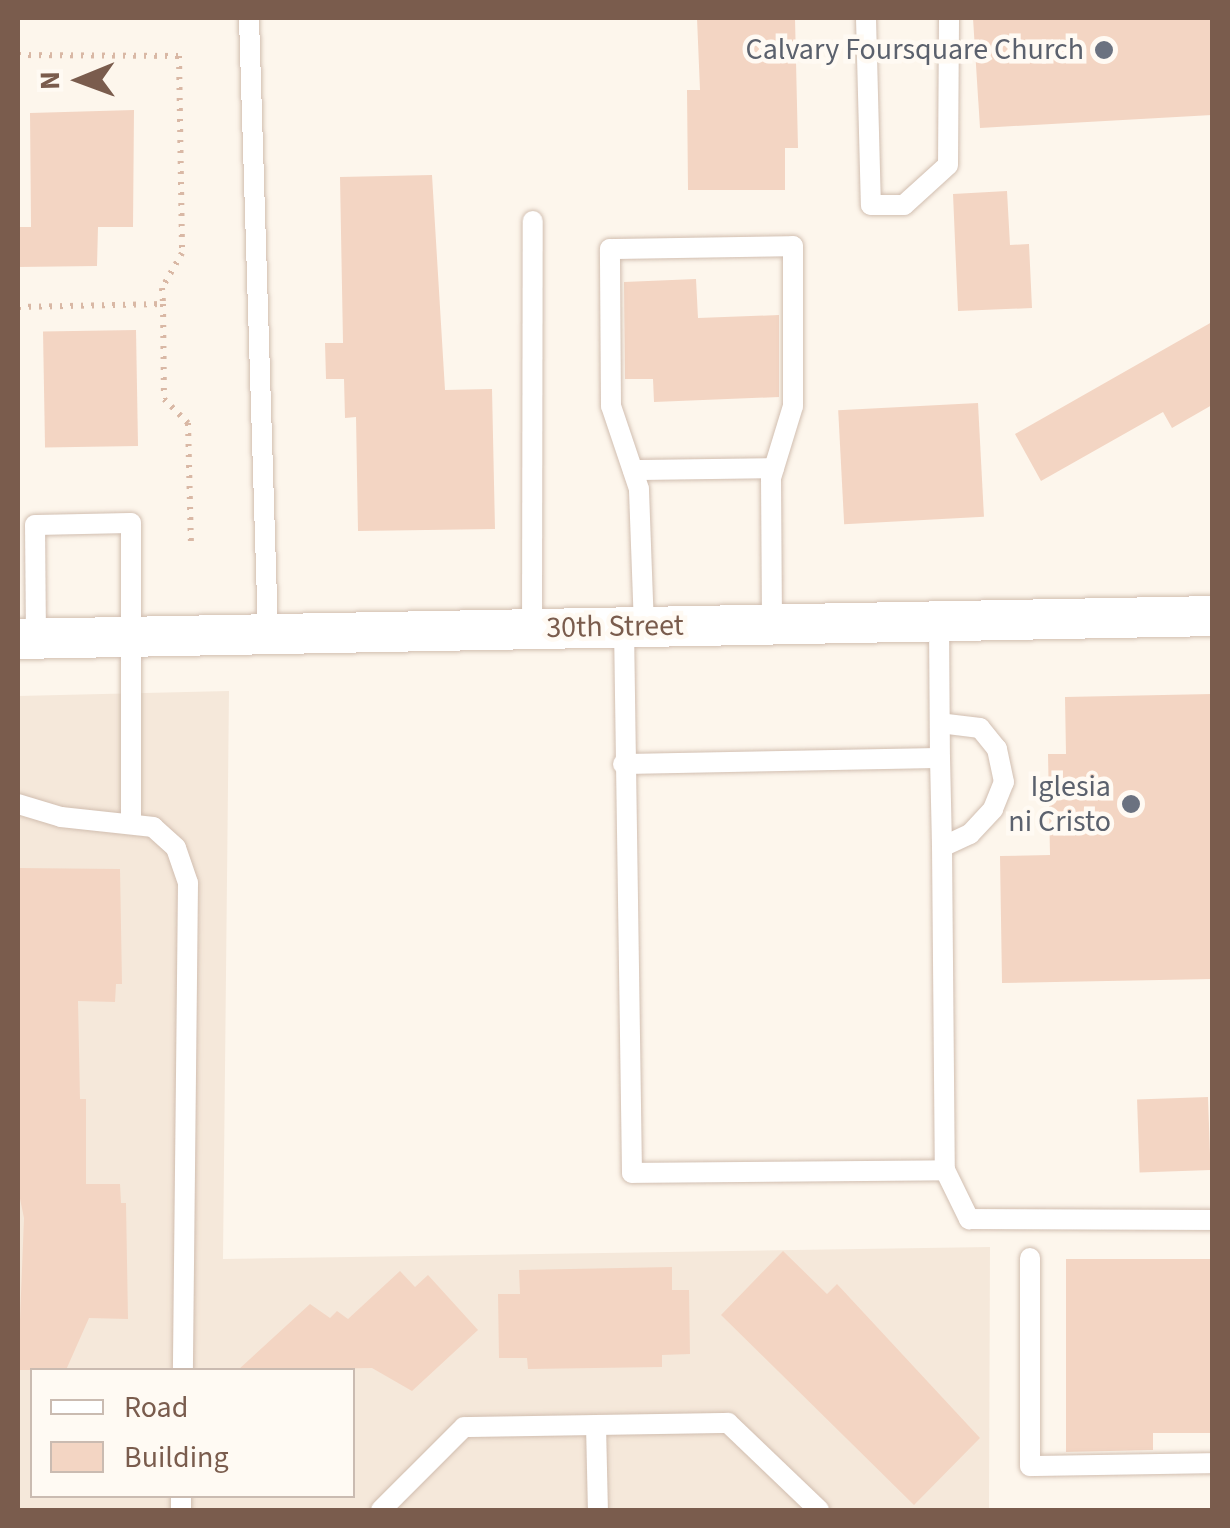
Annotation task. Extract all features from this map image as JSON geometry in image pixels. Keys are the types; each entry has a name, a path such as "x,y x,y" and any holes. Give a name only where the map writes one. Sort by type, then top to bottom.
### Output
{"street":[{"name":"30th Street","path":"27,638 1212,616"}],"lane":[{"path":"250,18 268,634"},
{"path":"866,18 870,205 904,205 948,165 949,18"},
{"path":"532,628 533,221"},
{"path":"772,624 774,468 792,406 793,246 610,249 611,406 640,489 623,764 632,1173 945,1170"},
{"path":"632,470 774,468"},
{"path":"27,638 34,524 131,524 131,824"},
{"path":"939,621 945,1170 968,1219 1212,1220"},
{"path":"940,722 980,728 997,749 1004,782 993,810 970,834 942,847"},
{"path":"623,764 940,758"},
{"path":"18,804 153,827 176,848 188,883 183,1368"},
{"path":"1030,1258 1030,1466 1212,1463"},
{"path":"381,1510 464,1428 728,1423 819,1510"},
{"path":"596,1425 598,1510"}],"path":[{"path":"18,55 179,56 182,253 162,288 164,399 188,423 191,544"},
{"path":"18,307 162,304"}],"shaded area":[{"path":"229,691 223,1259 990,1247 989,1510 18,1510 18,696"}],"building":[{"path":"697,18 795,18 798,148 785,148 785,190 688,190 687,90 700,90"},
{"path":"973,18 1212,18 1212,115 980,128"},
{"path":"134,110 133,227 98,227 97,266 18,267 18,227 31,227 30,113"},
{"path":"432,175 445,390 492,389 495,529 358,531 356,417 345,418 344,379 326,379 325,343 343,343 340,177"},
{"path":"1007,191 1010,245 1029,244 1032,308 958,311 953,194"},
{"path":"696,279 698,318 779,315 779,397 654,402 653,379 625,379 624,282"},
{"path":"1212,322 1212,405 1172,428 1163,412 1041,481 1015,434"},
{"path":"136,330 138,446 45,448 43,332"},
{"path":"978,403 984,517 844,524 838,410"},
{"name":"Iglesia ni Cristo","path":"1212,694 1212,979 1002,983 1000,856 1050,855 1048,754 1066,754 1065,697"},
{"path":"19,868 120,869 122,984 116,984 115,1002 78,1001 80,1099 86,1099 86,1184 120,1184 121,1203 126,1203 128,1319 89,1318 67,1368 18,1370 24,1218 18,1189"},
{"path":"1208,1097 1211,1170 1140,1172 1137,1099"},
{"path":"783,1251 827,1294 837,1284 980,1438 914,1505 721,1315"},
{"path":"1066,1259 1212,1259 1212,1433 1153,1433 1153,1450 1066,1452"},
{"path":"672,1267 672,1290 689,1290 690,1354 662,1355 662,1367 528,1369 527,1358 499,1358 498,1294 520,1294 519,1270"},
{"path":"400,1271 415,1287 428,1275 478,1330 412,1391 372,1368 240,1368 310,1304 330,1318 337,1311 348,1319"}],"place":[{"name":"Calvary Foursquare Church","path":"1104,50"},
{"name":"Iglesia ni Cristo","path":"1131,804"}]}
